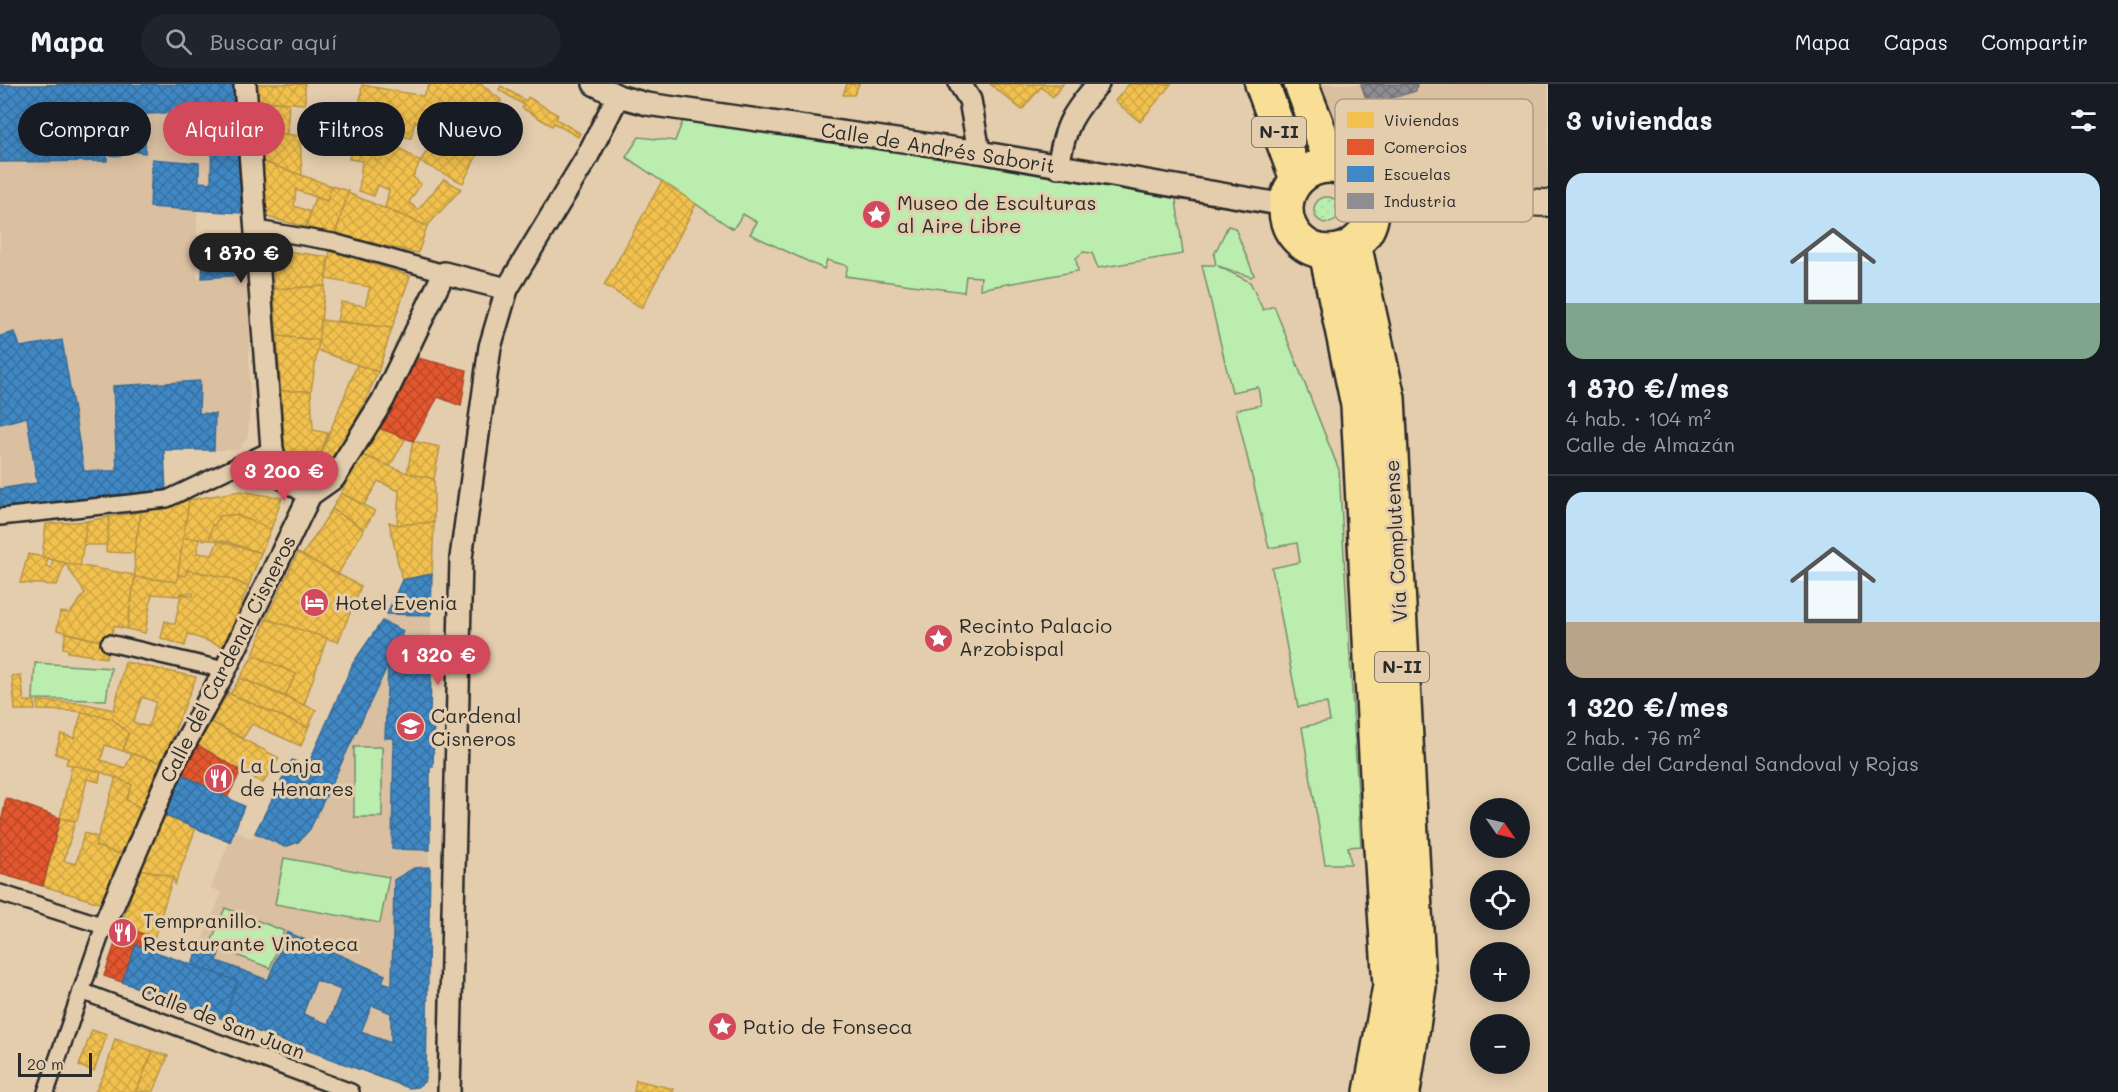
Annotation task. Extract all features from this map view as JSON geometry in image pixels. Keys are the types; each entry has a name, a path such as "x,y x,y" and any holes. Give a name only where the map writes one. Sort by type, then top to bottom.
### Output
{"main road":[{"name":"N-II","path":"1262,84 1291,193 1287,221 1298,240 1312,249 1340,248"},
{"name":"N-II","path":"1291,193 1320,166 1333,166 1301,84"},
{"path":"1340,248 1370,222"},
{"name":"Vía Complutense","path":"1340,248 1358,405 1390,986 1371,1092"},
{"name":"Vía Complutense","path":"1340,248 1388,398 1419,986 1403,1092"}],"street":[{"path":"245,84 272,449 280,476 310,495"},
{"name":"Calle de Andrés Saborit","path":"594,84 618,96 658,105 980,152 1058,167 1291,193"},
{"path":"960,84 970,100 980,152"},
{"path":"1058,167 1062,144 1072,114 1098,84"},
{"path":"449,1092 461,558 490,347 507,289 587,156 618,96"},
{"path":"1533,202 1548,203"},
{"path":"257,229 333,242 507,289"},
{"name":"Calle del Cardenal Cisneros","path":"104,927 175,761 225,670 310,495 334,478 383,400 444,273"},
{"path":"0,517 167,499 272,449"},
{"path":"109,643 225,670"},
{"path":"0,893 104,927 46,1092"},
{"name":"Calle de San Juan","path":"81,991 351,1092"}],"shaded area":[{"path":"236,84 237,102 163,102 163,156 239,156 241,213 197,210 197,278 248,274 250,403 248,437 238,450 164,450 166,493 0,510 0,85"},
{"path":"1301,84 1548,84 1548,203 1533,202 1533,99 1335,99 1335,152"},
{"path":"387,614 431,615 430,715 434,715 433,767 430,767 426,1074 422,1085 412,1088 224,1019 237,981 192,965 222,892 211,888 234,830 252,839 292,760 307,766 353,663"}],"green space":[{"path":"685,115 1175,192 1183,254 1098,268 1092,253 1083,252 1076,258 1078,271 980,289 981,277 966,276 964,292 845,276 848,266 827,260 824,269 750,234 757,222 743,214 733,229 626,157 639,137 675,141"},
{"path":"1322,198 1335,200 1335,220 1327,223 1322,222 1315,215 1315,205"},
{"path":"1228,226 1235,228 1254,275 1251,277 1218,266 1250,282 1263,310 1274,306 1339,470 1361,846 1348,847 1351,864 1325,864 1302,727 1330,721 1327,703 1298,707 1272,568 1300,562 1297,543 1269,548 1236,410 1261,405 1258,387 1232,392 1202,265 1216,265 1214,255"},
{"path":"35,663 111,668 106,700 33,699"},
{"path":"354,747 382,747 382,817 354,817"},
{"path":"284,858 389,877 380,923 275,904"},
{"path":"225,908 284,931 270,968 210,945"}],"building: Viviendas":[{"path":"256,84 305,84 305,102 257,101"},
{"path":"430,84 481,84 501,100 500,102 417,102 417,122 415,121 411,138 405,137 405,102 360,102 362,85 423,96"},
{"path":"847,84 859,84 854,95 843,95"},
{"path":"990,84 1063,84 1053,97 1041,87 1022,110"},
{"path":"1129,84 1171,84 1140,122 1115,101"},
{"path":"501,86 526,101 528,97 558,115 556,119 580,133 578,137 554,123 552,126 523,109 523,102 499,90"},
{"path":"285,103 289,103 287,134 285,134"},
{"path":"285,134 297,136 297,156 301,156 302,176 261,161 260,156 285,156"},
{"path":"405,152 420,162 413,177 421,184 409,202 418,210 444,179 461,189 427,226 385,208 389,190 378,185 374,196 359,191 362,161 349,159 350,156 405,156"},
{"path":"424,156 476,156 463,183 420,162"},
{"path":"261,161 332,186 327,201 296,190 294,206 311,212 306,227 263,216"},
{"path":"662,181 696,204 642,308 604,285"},
{"path":"332,186 349,191 335,235 306,227 315,197 327,201"},
{"path":"348,193 427,226 418,253 335,235"},
{"path":"272,249 328,257 325,286 274,289"},
{"path":"330,250 410,276 392,328 337,321 341,302 365,306 370,287 326,279"},
{"path":"325,286 319,340 277,336 274,289"},
{"path":"321,320 392,328 378,372 317,350"},
{"path":"277,336 319,340 311,391 281,391"},
{"path":"357,365 378,372 351,432 328,463 318,461"},
{"path":"281,391 311,391 313,430 328,433 318,461 285,457"},
{"path":"379,428 406,438 390,466 362,455"},
{"path":"413,441 440,447 434,479 407,473"},
{"path":"362,455 407,473 434,479 434,522 397,525 399,491 378,481 364,505 341,493"},
{"path":"241,491 282,498 271,529 236,515 219,516 215,525 212,525 210,540 183,538 189,500"},
{"path":"341,493 375,511 364,529 332,509"},
{"path":"189,500 177,582 135,577 134,553 141,512"},
{"path":"332,509 364,529 338,574 302,556"},
{"path":"141,512 134,553 106,552 109,517"},
{"path":"236,515 271,529 261,553 225,541 210,540 212,525 215,525 219,516"},
{"path":"109,517 107,545 83,545 87,521"},
{"path":"87,521 80,567 42,557 46,524"},
{"path":"389,522 397,525 434,522 432,574 402,580"},
{"path":"183,538 199,539 197,553 212,555 218,541 261,553 248,587 229,578 187,570 186,576 178,575"},
{"name":"Hotel Evenia","path":"298,553 361,586 338,642 266,619"},
{"path":"28,554 48,558 46,566 51,568 53,560 65,563 57,585 20,583"},
{"path":"65,563 135,575 127,629 114,626 109,643 57,630 60,612 70,613 85,593"},
{"path":"187,570 229,578 248,587 224,647 188,634 185,646 161,638 165,621 175,624 181,594 193,596 193,593 180,593 179,596 152,594 145,633 127,629 135,577 177,582 178,575 186,576"},
{"path":"266,619 327,638 304,705 285,696 296,674 253,655"},
{"path":"66,633 109,643 106,658 68,652 68,649 63,648"},
{"path":"253,655 296,674 285,696 240,678"},
{"path":"125,662 196,677 162,763 123,751 128,733 112,719 76,711 38,710 38,701 81,703 114,710","holes":["142,697 156,702 148,727 133,722"]},
{"path":"21,675 24,701 35,701 35,710 15,710 12,676"},
{"path":"240,678 316,710 308,728 230,694"},
{"path":"228,693 308,728 301,746 252,724 243,738 211,722"},
{"path":"82,712 112,719 128,733 123,751 105,745 101,760 125,768 132,754 162,763 141,808 126,800 132,785 101,772 66,764 68,758 55,754 61,734 74,738"},
{"path":"211,722 279,758 263,783 197,746"},
{"path":"72,765 101,772 99,782 87,779 77,821 60,818"},
{"path":"116,777 132,785 126,800 141,808 123,855 95,846"},
{"path":"161,814 196,828 175,884 173,877 140,869"},
{"path":"60,818 75,821 64,861 76,864 84,833 98,837 95,846 123,855 103,904 43,886"},
{"path":"140,869 173,877 154,938 121,926"},
{"path":"92,1030 107,1035 94,1071 79,1066"},
{"path":"115,1039 153,1051 136,1092 95,1092 105,1072"},
{"path":"153,1051 168,1056 154,1091 136,1092"},
{"path":"636,1080 674,1089 673,1092 634,1092"}],"building: Comercios":[{"path":"413,357 467,370 461,406 438,397 413,441 379,428"},
{"path":"196,744 241,771 227,798 179,773"},
{"path":"6,798 60,818 43,886 0,874 0,828"},
{"path":"121,926 154,938 150,950 136,945 122,982 104,976"}],"building: Escuelas":[{"path":"236,84 237,102 163,102 163,113 151,114 151,102 18,102 18,156 107,156 107,161 0,162 0,85"},
{"path":"211,156 239,156 241,213 150,207 152,159 199,163 199,182 211,183"},
{"path":"205,235 242,238 244,275 202,278"},
{"path":"15,332 20,347 62,340 84,471 117,471 113,386 200,381 199,413 215,414 214,450 164,450 166,493 0,510 0,489 37,483 27,417 0,424 0,336"},
{"path":"432,574 431,615 387,614 402,580"},
{"name":"Cardenal Cisneros","path":"382,621 403,631 400,639 432,638 430,715 434,715 433,767 430,767 430,850 392,849 394,738 385,738 388,665 310,829 298,842 285,847 255,833 292,760 307,767 353,663"},
{"path":"179,773 244,806 230,842 161,814"},
{"path":"430,867 424,1082 417,1087 409,1088 224,1019 237,981 192,965 199,945 219,952 217,961 268,980 287,932 385,975 382,982 392,985 394,880 414,868","holes":["316,980 341,990 328,1024 303,1014","372,1005 391,1013 391,1043 361,1032"]},
{"path":"136,945 237,981 224,1019 122,982"}],"building: Industria":[{"path":"1361,84 1417,84 1416,91 1388,99 1366,99"}],"place":[{"name":"Museo de Esculturas al Aire Libre","path":"876,215"},
{"name":"Hotel Evenia","path":"314,603"},
{"name":"Recinto Palacio Arzobispal","path":"938,638"},
{"name":"Cardenal Cisneros","path":"410,727"},
{"name":"La Lonja de Henares","path":"219,778"},
{"name":"Tempranillo. Restaurante Vinoteca","path":"122,932"},
{"name":"Patio de Fonseca","path":"722,1027"}]}
